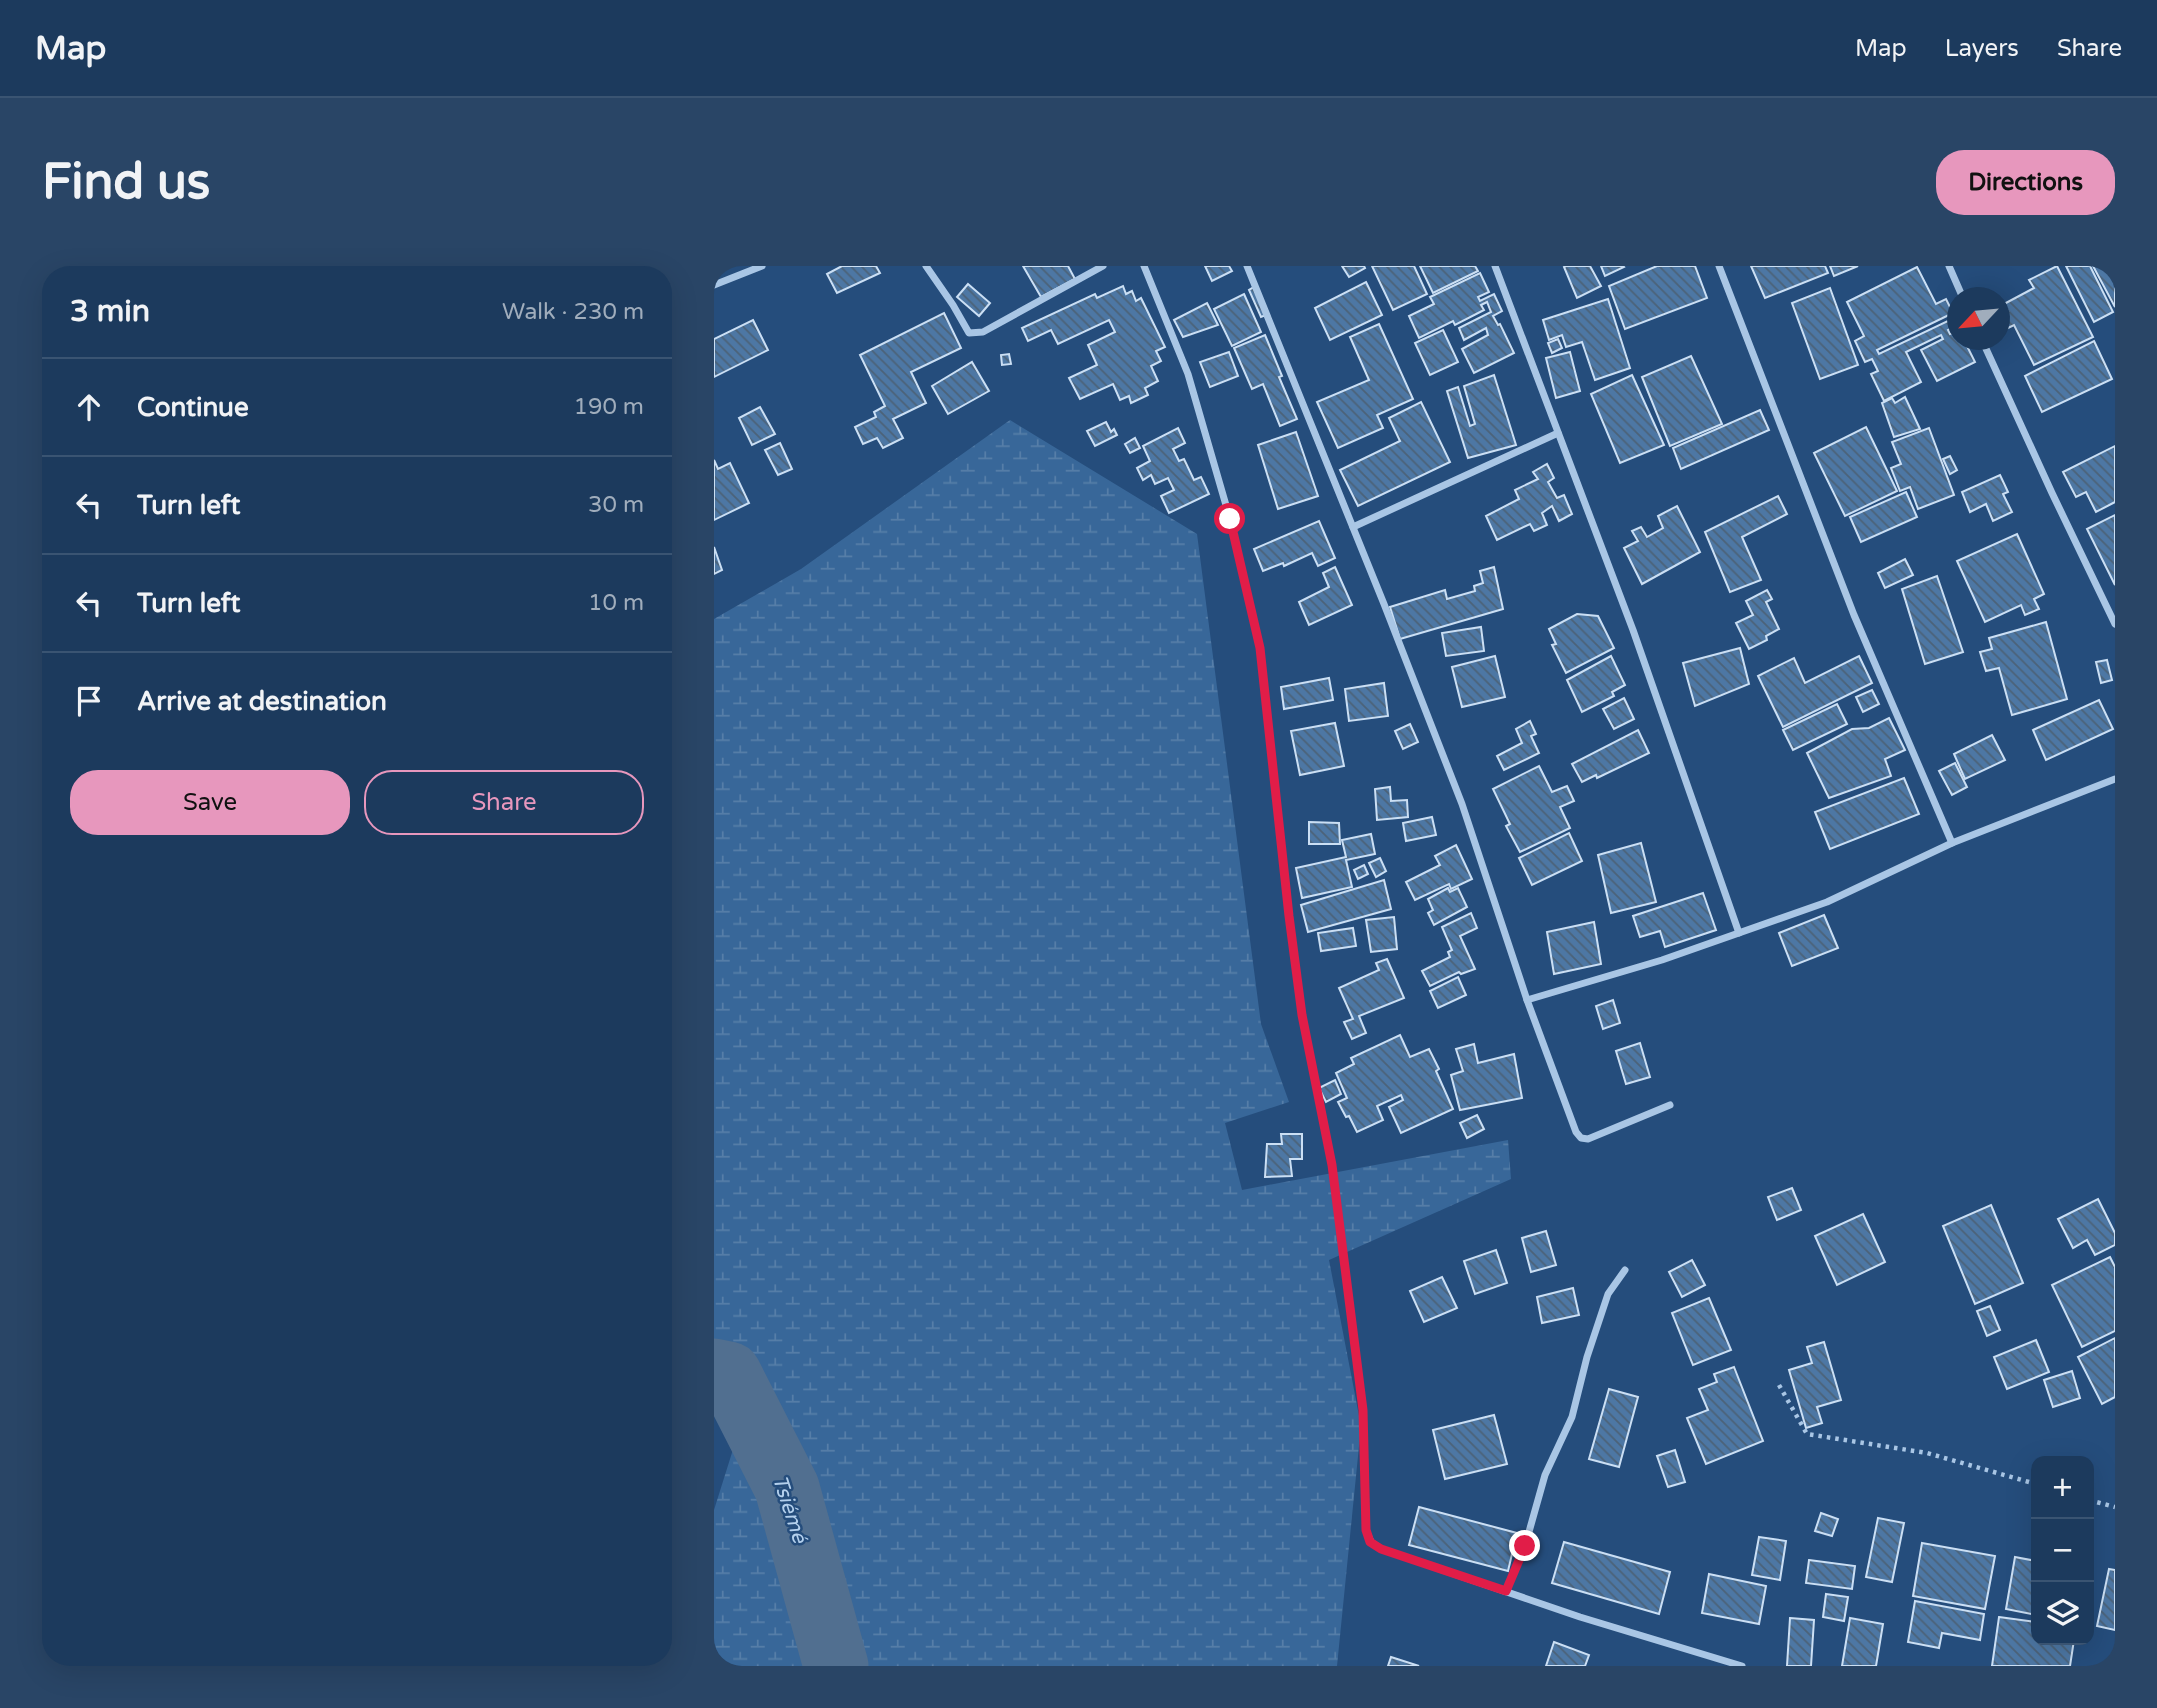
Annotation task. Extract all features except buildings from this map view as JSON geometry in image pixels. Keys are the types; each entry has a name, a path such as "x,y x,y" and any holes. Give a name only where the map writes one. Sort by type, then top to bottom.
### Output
{"street":[{"path":"714,285 762,266"},
{"path":"926,266 969,332 983,332 1103,266"},
{"path":"1144,266 1188,374 1230,519 1260,648 1302,1015 1332,1165 1363,1410 1366,1530 1370,1542 1381,1549 1580,1617 1742,1666"},
{"path":"1247,266 1462,804 1527,1000 1576,1132 1581,1138 1588,1139 1670,1105"},
{"path":"1495,266 1633,630 1739,933"},
{"path":"1719,266 1854,615 1952,843"},
{"path":"1949,266 1958,287"},
{"path":"1987,350 2115,624"},
{"path":"1353,527 1558,433"},
{"path":"1527,1000 1662,960 1827,901 1952,843 2115,779"},
{"path":"1506,1591 1523,1554 1545,1475 1572,1417 1587,1357 1608,1294 1625,1270"}],"path":[{"path":"1779,1385 1807,1434 1927,1453 2031,1484"},
{"path":"2094,1501 2115,1507"}],"green space":[{"path":"1010,420 1197,534 1261,1024 1289,1102 1225,1123 1242,1190 1508,1140 1511,1179 1329,1260 1361,1426 1337,1666 714,1666 714,1510 747,1405 714,1386 714,619 801,569"}],"waterway":[{"name":"Tsiémé","path":"714,1371 729,1374 787,1488 836,1666"}],"route":[{"path":"1230,519 1260,648 1302,1015 1332,1165 1363,1410 1366,1530 1370,1542 1381,1549 1506,1591 1525,1546"}]}
